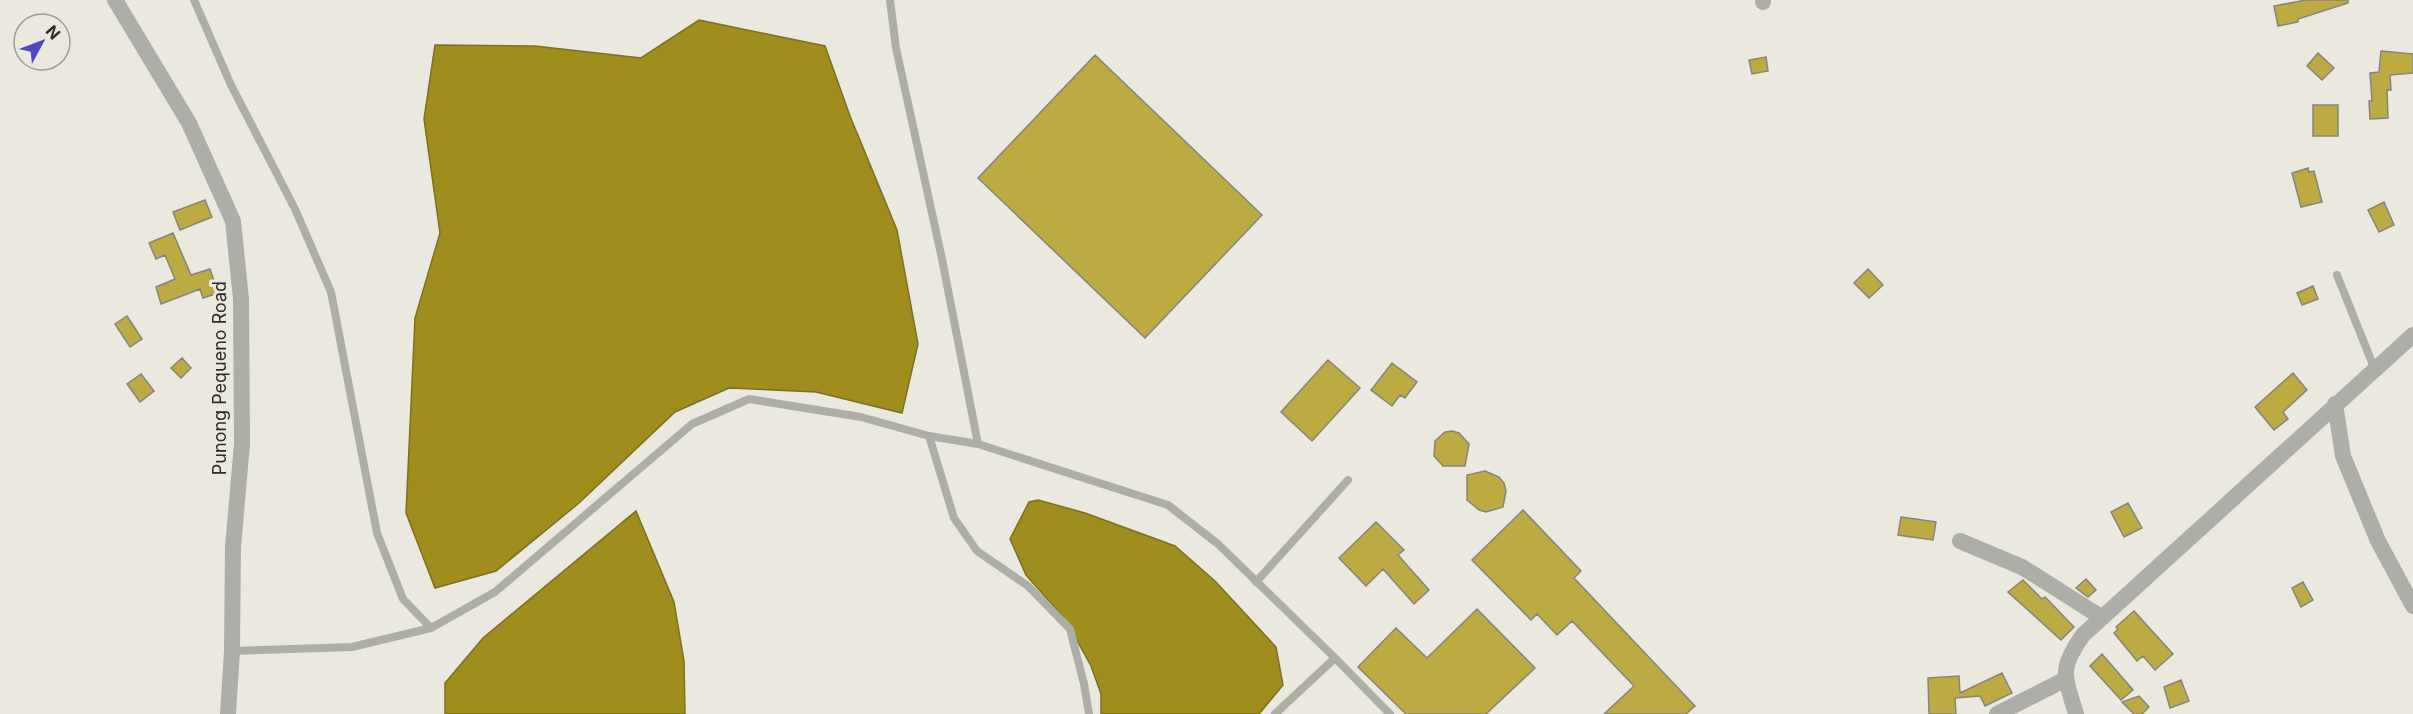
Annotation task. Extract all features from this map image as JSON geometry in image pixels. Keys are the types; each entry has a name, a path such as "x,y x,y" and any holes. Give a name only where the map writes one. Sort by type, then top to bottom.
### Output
{"street":[{"name":"Punong Pequeno Road","path":"115,0 189,123 233,221 241,299 242,444 233,547 232,651 228,714"},
{"path":"2076,714 2064,680 2070,654 2101,617 2413,335"},
{"path":"2335,404 2343,456 2378,541 2413,606"},
{"path":"1960,541 2022,567 2101,617"},
{"path":"1997,714 2064,680"}],"lane":[{"path":"194,0 231,85 296,209 331,292 377,533 403,599 431,628"},
{"path":"890,0 896,48 942,259 978,444"},
{"path":"2337,275 2375,371"},
{"path":"232,651 352,647 431,628 495,592 692,424 749,399 861,417 929,436 978,444 1168,505 1218,544 1390,714"},
{"path":"929,436 954,518 977,552 1028,586 1070,629 1089,714"},
{"path":"1256,582 1348,480"},
{"path":"1275,714 1335,658"}],"shaded area":[{"path":"699,20 825,46 850,116 897,230 918,344 902,413 816,392 729,388 675,412 579,503 496,571 435,588 406,513 415,318 440,233 424,119 435,45 535,46 641,58"},
{"path":"1038,500 1085,513 1175,546 1215,581 1276,647 1283,685 1259,714 1101,714 1101,694 1091,666 1065,619 1026,575 1010,539 1029,502"},
{"path":"636,511 674,602 684,661 685,714 445,714 445,683 483,638"}],"building":[{"path":"2306,0 2348,0 2348,3 2298,19 2298,22 2278,26 2274,6"},
{"path":"2381,51 2413,54 2413,73 2390,75 2391,90 2387,90 2388,118 2370,119 2369,101 2372,101 2370,73 2379,72"},
{"path":"2318,53 2334,68 2322,80 2307,66"},
{"path":"1095,55 1262,215 1145,338 978,178"},
{"path":"1766,57 1768,71 1752,74 1749,60"},
{"path":"2313,105 2338,105 2338,136 2313,136"},
{"path":"2308,168 2309,172 2314,171 2322,202 2301,207 2292,173"},
{"path":"205,200 212,217 180,230 173,212"},
{"path":"2384,202 2394,225 2379,232 2368,210"},
{"path":"173,233 191,275 210,269 218,293 203,298 200,289 161,304 156,287 175,279 165,255 156,259 149,243"},
{"path":"1868,269 1883,285 1869,298 1854,283"},
{"path":"2313,286 2318,299 2302,305 2297,293"},
{"path":"127,316 142,339 130,347 115,324"},
{"path":"182,358 191,368 181,378 171,368"},
{"path":"1328,360 1360,388 1312,441 1281,412"},
{"path":"1392,363 1417,382 1405,398 1400,395 1392,406 1371,390"},
{"path":"2293,373 2307,390 2283,412 2288,419 2274,430 2255,407"},
{"path":"141,374 154,391 140,402 127,384"},
{"path":"1445,432 1459,433 1469,444 1465,466 1443,466 1434,456 1435,441"},
{"path":"1485,471 1499,477 1506,491 1503,507 1486,512 1479,510 1467,500 1467,475"},
{"path":"2128,503 2142,528 2124,537 2111,512"},
{"path":"1523,510 1581,571 1574,578 1695,706 1686,714 1604,714 1634,686 1572,621 1557,635 1537,614 1531,620 1472,560"},
{"path":"1901,517 1936,522 1933,540 1898,535"},
{"path":"1376,522 1404,550 1398,555 1429,590 1414,604 1383,569 1366,586 1339,558"},
{"path":"2086,579 2096,590 2088,597 2076,588"},
{"path":"2023,580 2042,599 2045,597 2074,627 2061,640 2008,592"},
{"path":"2303,582 2313,600 2301,607 2292,588"},
{"path":"1477,609 1535,668 1486,714 1406,714 1358,667 1396,628 1427,658"},
{"path":"2134,611 2173,654 2155,670 2143,656 2137,661 2114,633 2118,629 2116,627"},
{"path":"2102,654 2133,690 2121,700 2090,666"},
{"path":"2002,673 2012,693 1985,706 1980,696 1955,698 1956,714 1929,714 1928,678 1959,676 1960,693"},
{"path":"2181,680 2189,701 2170,708 2164,687"},
{"path":"2139,696 2149,707 2142,714 2134,714 2122,702"}]}
